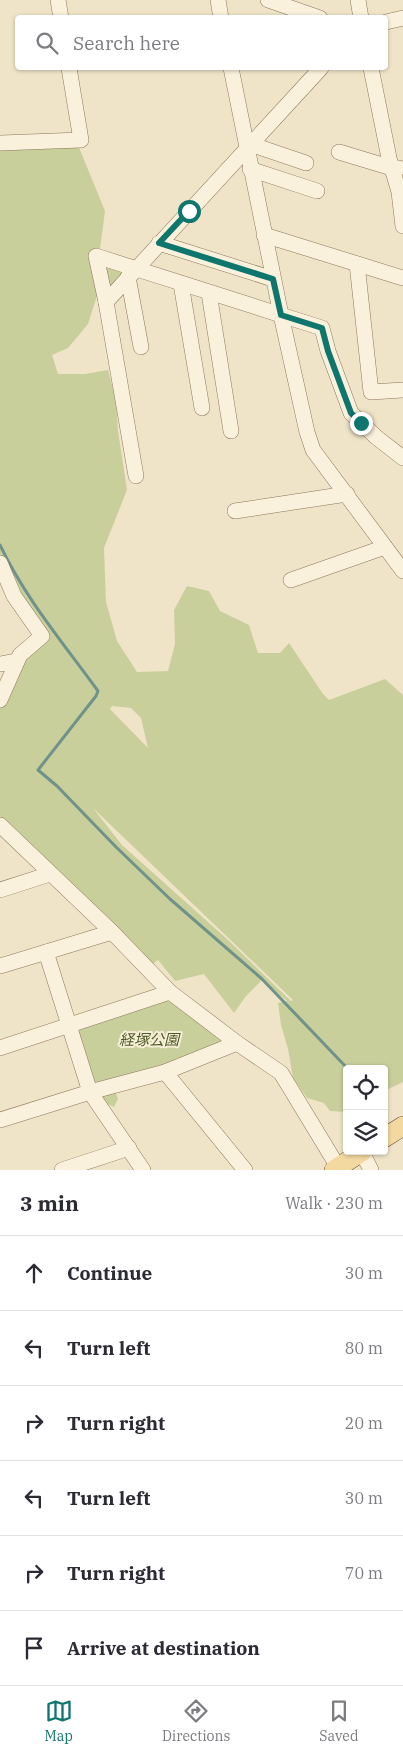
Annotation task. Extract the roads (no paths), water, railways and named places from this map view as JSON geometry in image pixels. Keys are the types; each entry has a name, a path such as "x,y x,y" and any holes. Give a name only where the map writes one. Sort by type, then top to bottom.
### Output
{"main road":[{"path":"388,1135 403,1126"},
{"path":"336,1169 357,1155"}],"street":[{"path":"58,0 60,15"},
{"path":"218,0 220,15"},
{"path":"268,0 311,15"},
{"path":"358,0 361,15"},
{"path":"388,22 403,18"},
{"path":"0,143 81,140 69,70"},
{"path":"231,70 273,279 313,450 403,570"},
{"path":"106,302 319,70"},
{"path":"372,70 398,168 403,223"},
{"path":"248,146 306,163"},
{"path":"339,152 398,168"},
{"path":"250,170 318,191"},
{"path":"264,235 403,278"},
{"path":"159,243 273,279"},
{"path":"136,476 106,302 96,256 131,273 181,284 322,328 328,351 351,413 376,437 403,458"},
{"path":"356,264 371,392 403,390"},
{"path":"131,273 140,347"},
{"path":"181,284 202,408"},
{"path":"210,293 232,431"},
{"path":"235,511 347,494"},
{"path":"291,580 385,547"},
{"path":"0,563 7,597 42,636 20,655 0,700"},
{"path":"0,664 17,661"},
{"path":"0,825 112,932 170,992 237,1043 281,1073 336,1169"},
{"path":"0,890 50,874"},
{"path":"0,966 112,932"},
{"path":"46,952 90,1092 143,1170"},
{"path":"0,1048 170,992"},
{"path":"0,1120 90,1092 165,1072 237,1043"},
{"path":"165,1072 244,1170"},
{"path":"62,1170 129,1148"},
{"path":"364,1155 371,1170"}],"waterway":[{"path":"0,545 33,602 98,691 38,770 57,786 170,899 262,979 344,1065"}],"park label":[{"name":"経塚公園","path":"149,1039"}]}
